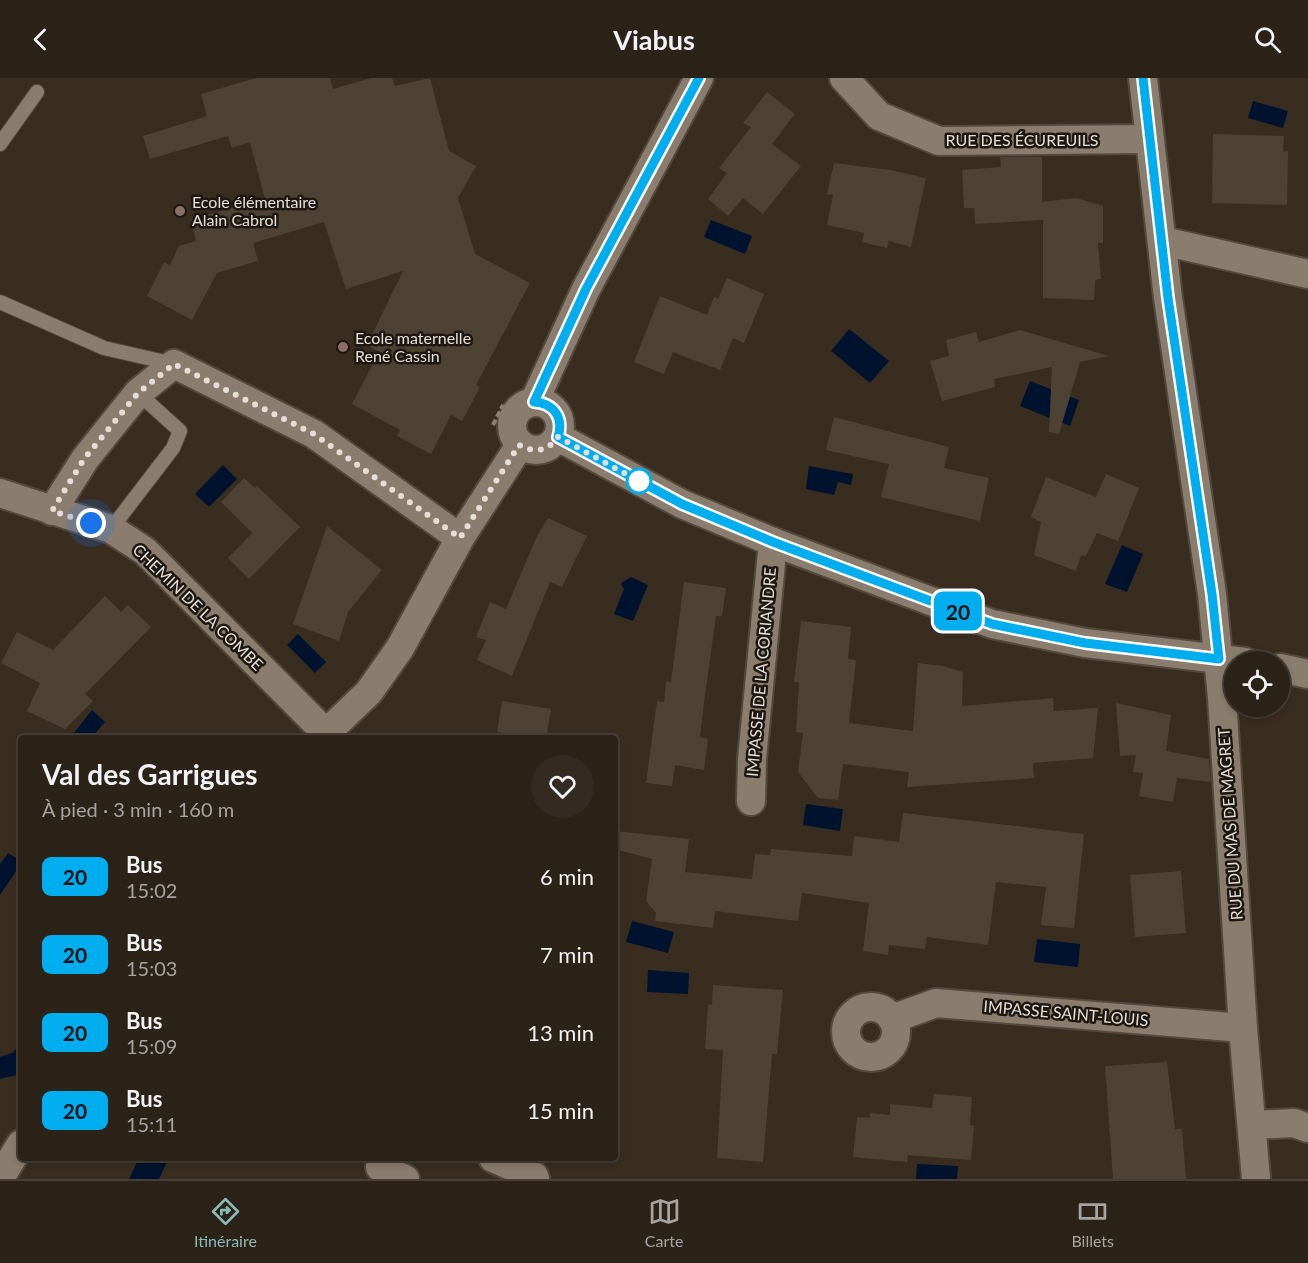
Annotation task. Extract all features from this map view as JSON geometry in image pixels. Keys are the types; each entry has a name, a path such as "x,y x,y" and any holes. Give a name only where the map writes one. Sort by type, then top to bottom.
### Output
{"street":[{"path":"534,402 586,289 699,78"},
{"name":"RUE DES ÉCUREUILS","path":"844,78 879,116 939,141 1149,139"},
{"name":"RUE DU MAS DE MAGRET","path":"1143,78 1168,298 1212,594 1229,651"},
{"path":"1163,241 1308,274"},
{"path":"52,511 84,459 138,393 174,364 314,434 460,538"},
{"path":"534,402 548,405 554,410 560,423 558,437 553,443 540,450 533,451 519,445 512,431 514,415 526,404 534,402"},
{"path":"558,437 682,504 773,542 992,624 1085,643 1224,659"},
{"path":"325,735 369,692 400,648 460,538 519,445"},
{"name":"CHEMIN DE LA COMBE","path":"0,493 111,529 145,551 323,735"},
{"name":"IMPASSE DE LA CORIANDRE","path":"751,801 752,759 773,542"},
{"path":"1290,670 1308,674"},
{"name":"RUE DU MAS DE MAGRET","path":"1234,717 1243,1028 1256,1179"},
{"name":"IMPASSE SAINT-LOUIS","path":"892,1018 936,1003 1243,1028"},
{"path":"1253,1125 1294,1123 1308,1128"},
{"path":"0,1178 18,1148"},
{"path":"500,1161 534,1176 535,1179"}],"lane":[{"path":"0,144 37,92"},
{"path":"0,302 104,348 174,364"},
{"path":"111,529 173,448 180,431 138,393"}],"water":[{"path":"1253,101 1288,111 1283,128 1248,118"},
{"path":"711,220 752,236 745,254 704,237"},
{"path":"849,329 889,361 870,383 831,351"},
{"path":"1030,381 1079,400 1070,426 1020,406"},
{"path":"223,465 237,479 209,507 195,494"},
{"path":"809,466 853,474 851,485 838,482 834,495 806,489"},
{"path":"1122,545 1143,554 1127,592 1105,584"},
{"path":"631,577 648,585 633,621 614,614 624,589 621,583"},
{"path":"298,634 326,662 315,673 287,645"},
{"path":"92,710 105,722 94,735 72,735"},
{"path":"806,804 843,809 840,831 803,825"},
{"path":"8,853 18,859 18,868 0,895 0,864"},
{"path":"632,921 674,932 668,953 626,942"},
{"path":"1037,939 1080,944 1078,967 1034,962"},
{"path":"648,970 689,973 688,994 647,992"},
{"path":"18,1047 18,1075 0,1079 0,1057 12,1053"},
{"path":"138,1161 167,1162 159,1179 129,1179"},
{"path":"917,1164 958,1166 957,1179 916,1179"}],"building":[{"path":"256,78 330,78 333,89 371,78 392,78 395,86 430,78 449,151 476,166 458,198 475,254 530,283 476,385 480,387 462,421 451,415 431,454 397,436 400,430 352,404 379,352 367,345 403,271 346,289 324,222 253,243 258,261 217,273 192,320 147,296 164,262 170,265 179,246 196,241 191,219 265,199 250,142 232,148 228,136 150,159 143,136 207,116 201,94"},
{"path":"767,92 795,114 772,144 801,166 763,214 743,198 728,216 708,199 727,173 719,168 751,127 743,123"},
{"path":"1213,134 1284,136 1283,152 1288,151 1287,205 1212,203"},
{"path":"1000,157 1042,157 1042,202 1076,198 1103,206 1103,243 1098,243 1101,279 1095,280 1094,300 1043,298 1043,220 975,224 974,208 964,208 962,170 1001,167"},
{"path":"834,163 890,170 926,178 911,247 889,241 887,248 862,242 864,233 827,225 833,195 827,194"},
{"path":"727,278 764,294 744,343 733,338 720,370 673,352 664,374 634,362 660,296 707,315 714,297 718,299"},
{"path":"1020,330 1109,356 1080,362 1059,434 1049,432 1052,367 994,379 995,387 942,401 930,361 949,356 946,340 976,332 979,342"},
{"path":"834,417 949,447 944,468 989,478 980,521 881,497 889,464 826,450"},
{"path":"1106,474 1139,488 1118,541 1097,533 1086,556 1081,555 1076,571 1034,555 1041,522 1031,517 1046,477 1096,497"},
{"path":"244,478 255,488 257,486 300,527 249,579 228,558 252,533 221,502"},
{"path":"548,518 587,536 562,587 550,582 512,676 477,660 486,640 476,637 490,602 506,609 537,536"},
{"path":"327,526 382,570 348,612 339,641 293,624"},
{"path":"684,582 726,588 722,616 716,616 704,703 700,737 708,739 704,770 675,765 672,786 646,783 657,701 664,702 666,681 671,682"},
{"path":"105,596 121,612 128,605 151,627 85,694 93,701 65,729 27,711 40,683 1,663 17,632 53,650"},
{"path":"801,621 851,627 848,659 856,660 849,723 913,731 918,663 943,666 963,672 962,706 1053,698 1054,711 1098,708 1093,758 1033,763 1034,778 907,787 909,772 843,764 838,800 818,798 798,772 803,733 796,732 799,682 794,682"},
{"path":"502,701 551,709 547,735 510,735 497,732"},
{"path":"1116,703 1171,715 1166,751 1209,759 1211,782 1177,778 1173,802 1139,796 1143,773 1133,772 1136,755 1120,756"},
{"path":"903,813 1084,834 1074,928 1041,925 1046,887 996,882 988,945 927,937 925,949 889,945 888,955 863,951 869,903 802,893 798,921 715,911 713,928 655,921 656,913 646,901 652,859 618,850 618,831 689,839 685,872 752,879 755,854 770,855 771,849 852,856 854,836 899,842"},
{"path":"1181,871 1186,933 1135,937 1130,875"},
{"path":"713,985 783,990 777,1054 772,1054 763,1162 717,1158 723,1050 705,1049 708,1005 712,1005"},
{"path":"1167,1062 1175,1129 1182,1129 1186,1179 1113,1179 1105,1066"},
{"path":"934,1094 972,1097 970,1125 974,1126 971,1160 908,1155 907,1162 853,1157 857,1117 870,1118 870,1113 890,1115 890,1104 932,1108"}],"bus line":[{"name":"20","path":"699,78 586,289 534,402 541,402 554,410 560,423 558,437 682,504 773,542 992,624 1085,643 1219,659 1212,594 1168,298 1143,78"}],"place":[{"name":"Ecole élémentaire Alain Cabrol","path":"180,211"},
{"name":"Ecole maternelle René Cassin","path":"343,347"}],"route":[{"path":"91,523 52,511 84,459 138,393 174,364 314,434 416,504 460,538 519,445 533,451 540,450 553,443 558,437 639,481"}]}
